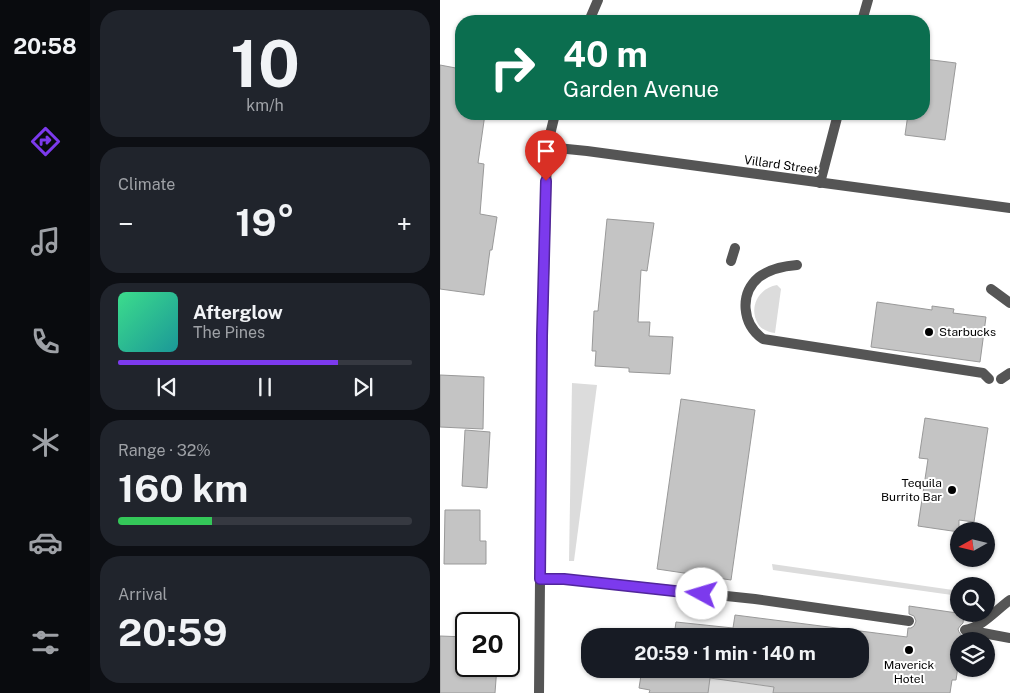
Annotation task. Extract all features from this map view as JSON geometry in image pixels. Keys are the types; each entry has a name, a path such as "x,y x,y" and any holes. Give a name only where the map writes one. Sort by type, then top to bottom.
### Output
{"street":[{"path":"592,15 598,0"},
{"path":"864,15 868,0"},
{"path":"539,693 542,336 548,147 553,120"},
{"path":"820,182 836,120"},
{"name":"Villard Street","path":"548,147 1010,208"},
{"path":"731,261 735,248"},
{"path":"797,265 779,268 765,274 758,278 750,288 746,298 747,317 754,332 763,339 983,373 989,379"},
{"path":"991,289 1010,303"},
{"path":"1001,379 1010,373"},
{"path":"540,579 564,579 755,599 909,621"},
{"path":"1010,600 980,623 964,630 1010,638"}],"shaded area":[{"path":"777,285 781,289 775,333 766,330 758,324 754,311 760,294"},
{"path":"572,383 597,385 574,561 569,561"},
{"path":"772,564 950,590 950,595 773,570"},
{"path":"697,678 735,678 735,682 774,687 773,693 708,693"}],"building":[{"path":"930,60 956,63 945,140 905,135 907,120 930,120"},
{"path":"440,65 455,68 455,120 484,120 478,163 484,164 480,214 497,217 484,295 440,289"},
{"path":"607,219 654,223 647,271 641,270 638,322 650,322 649,336 673,337 670,374 629,372 629,368 595,366 596,351 592,351 594,311 598,311"},
{"name":"Starbucks","path":"877,302 932,310 932,306 954,309 953,313 986,317 980,362 871,347"},
{"path":"440,375 484,377 483,429 440,427"},
{"path":"681,399 755,410 731,580 657,569"},
{"name":"Tequila Burrito Bar","path":"925,418 988,428 974,522 959,520 959,522 950,522 950,531 918,526 928,459 919,458"},
{"path":"465,430 490,432 487,488 462,486"},
{"path":"445,510 480,510 480,541 486,541 486,564 444,564"},
{"path":"909,606 950,612 950,622 963,622 958,629 959,632 950,632 950,677 956,677 956,680 952,680 950,693 773,693 774,687 710,678 869,678 869,632 907,637 908,628 914,626 916,621 914,616 909,614"},
{"path":"735,615 837,628 733,628"},
{"path":"676,622 733,628 675,628"},
{"path":"440,636 455,637 455,677 496,677 495,693 440,693"},
{"path":"641,678 710,678 708,693 649,693 650,690 639,688"}],"place":[{"name":"Starbucks","path":"929,332"},
{"name":"Tequila Burrito Bar","path":"952,490"},
{"name":"Maverick Hotel","path":"909,650"}],"route":[{"path":"546,181 542,336 540,579 564,579 702,594"}]}
